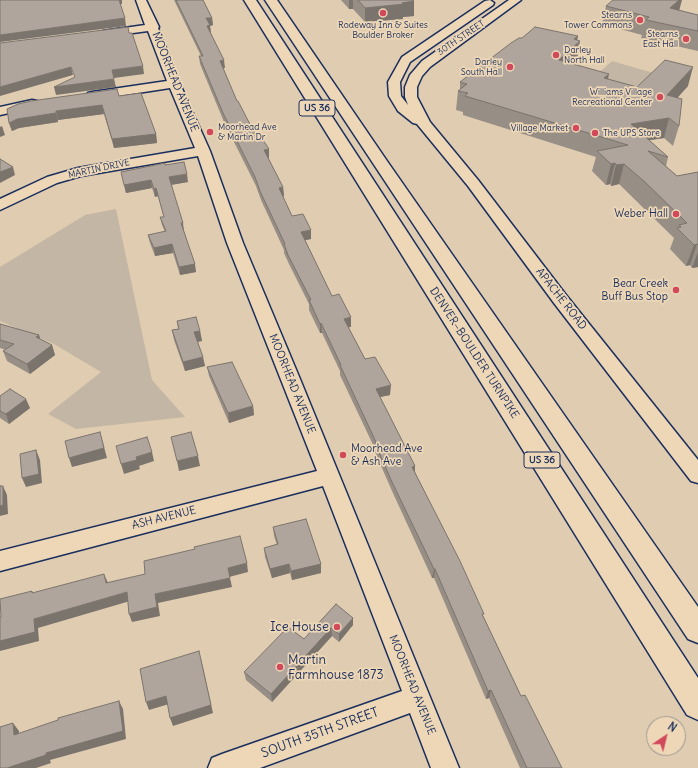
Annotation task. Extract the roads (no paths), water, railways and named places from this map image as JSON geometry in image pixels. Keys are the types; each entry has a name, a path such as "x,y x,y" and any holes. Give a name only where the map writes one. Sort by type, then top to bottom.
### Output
{"highway":[{"name":"DENVER–BOULDER TURNPIKE","path":"250,0 698,706"},
{"name":"US 36","path":"271,0 698,630"},
{"path":"284,0 346,112"}],"street":[{"name":"MOORHEAD AVENUE","path":"141,0 153,27 174,84 203,151 235,243 445,768"},
{"name":"30TH STREET","path":"394,82 400,69 411,57 494,0"},
{"name":"30TH STREET","path":"412,82 416,75 433,57 516,0"},
{"path":"91,35 153,27"},
{"name":"APACHE ROAD","path":"394,82 394,91 398,102 409,114 424,124"},
{"name":"APACHE ROAD","path":"412,82 411,96 417,112 424,124 470,178 560,299 698,475"},
{"path":"79,98 174,84"},
{"path":"0,112 48,102"},
{"name":"MARTIN DRIVE","path":"0,205 19,194 52,180 78,172 203,151"},
{"name":"ASH AVENUE","path":"0,561 329,476"},
{"name":"SOUTH 35TH STREET","path":"222,768 418,698"}],"place":[{"name":"Rodeway Inn & Suites Boulder Broker","path":"383,13"},
{"name":"Stearns Tower Commons","path":"640,20"},
{"name":"Stearns East Hall","path":"686,39"},
{"name":"Darley North Hall","path":"556,55"},
{"name":"Darley South Hall","path":"510,67"},
{"name":"Williams Village Recreational Center","path":"660,97"},
{"name":"Village Market","path":"576,128"},
{"name":"Moorhead Ave & Martin Dr","path":"210,132"},
{"name":"The UPS Store","path":"595,133"},
{"name":"Weber Hall","path":"676,214"},
{"name":"Bear Creek Buff Bus Stop","path":"676,290"},
{"name":"Moorhead Ave & Ash Ave","path":"343,455"},
{"name":"Ice House","path":"337,627"},
{"name":"Martin Farmhouse 1873","path":"280,667"}]}
